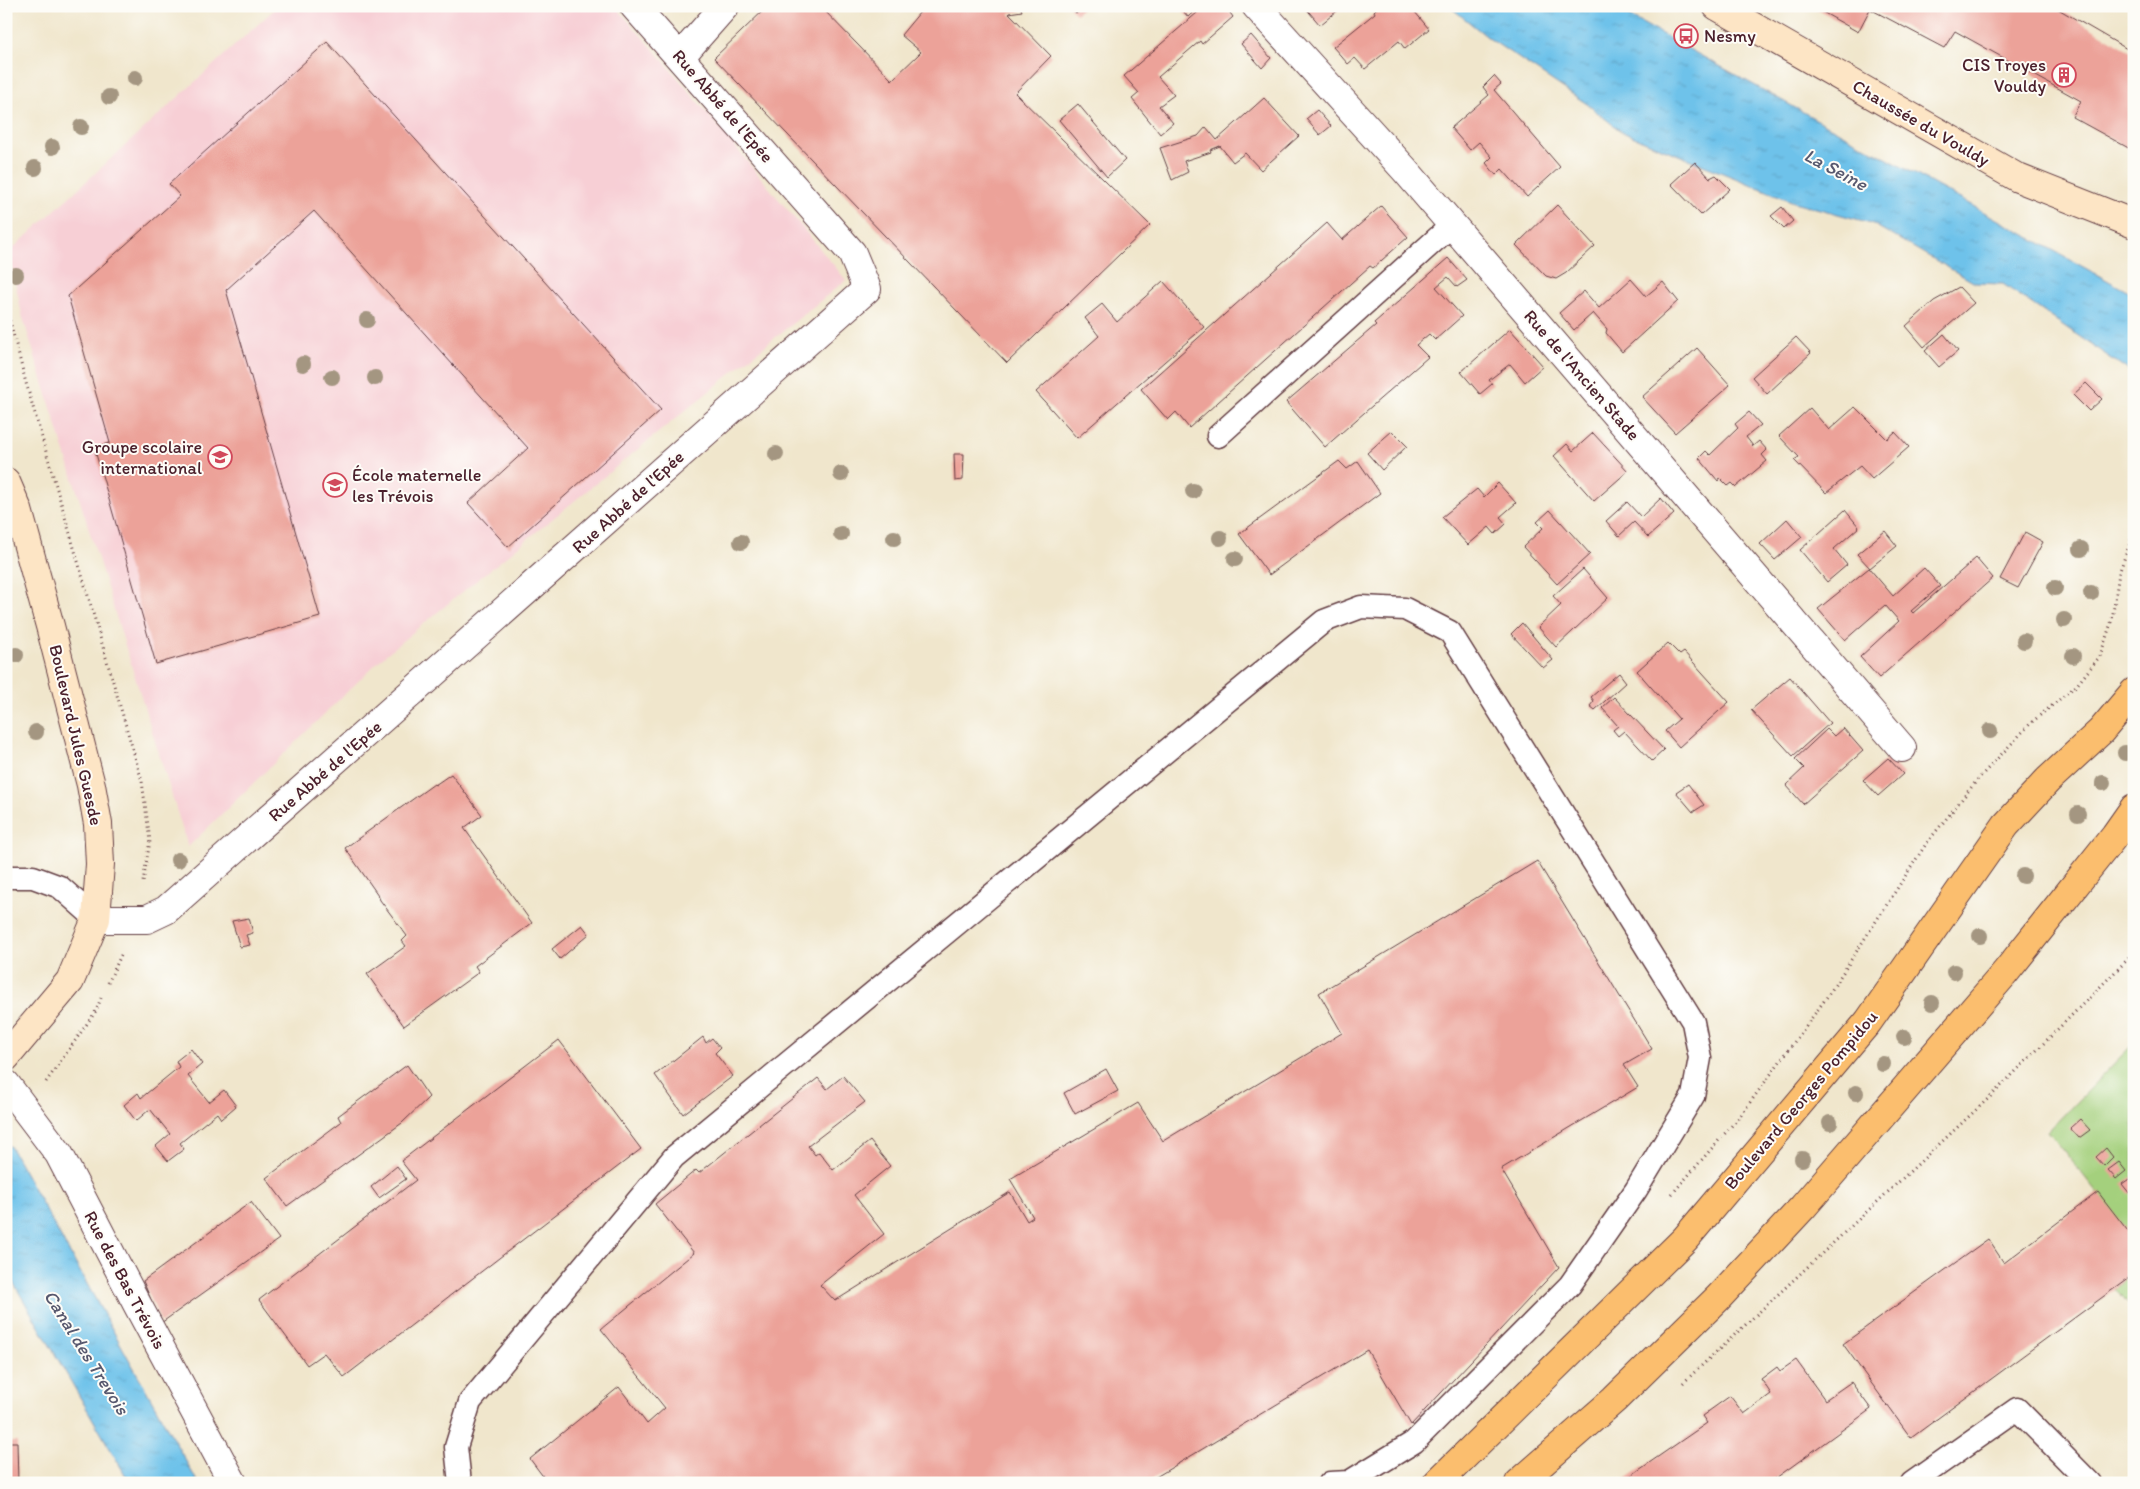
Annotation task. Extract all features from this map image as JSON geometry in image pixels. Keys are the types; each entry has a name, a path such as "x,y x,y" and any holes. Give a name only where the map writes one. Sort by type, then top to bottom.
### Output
{"main road":[{"name":"Chaussée du Vouldy","path":"1717,6 2018,178 2134,224"},
{"name":"Boulevard Jules Guesde","path":"6,482 18,510 91,785 98,824 100,864 96,919 70,981 6,1057"},
{"name":"Boulevard Georges Pompidou","path":"1437,1483 1685,1239 1868,1022 2006,825 2048,780 2101,731 2134,692"},
{"path":"1519,1483 1614,1400 1718,1298 1803,1207 2005,973 2115,835 2134,808"}],"street":[{"name":"Rue Abbé de l'Epée","path":"96,919 147,919 166,910 867,290 852,253 634,6"},
{"path":"680,57 725,6"},
{"name":"Rue de l'Ancien Stade","path":"1256,6 1452,225 1902,748"},
{"name":"Rue des Bas Trévois","path":"6,1084 59,1154 141,1313 233,1483"}],"lane":[{"path":"1218,436 1452,225"},
{"path":"460,1483 456,1447 470,1402 674,1156 1324,620 1361,607 1405,609 1450,632 1693,1022 1700,1058 1693,1096 1636,1190 1570,1285 1414,1442 1350,1482 1330,1483"},
{"path":"6,878 33,876 60,887 96,919"},
{"path":"1912,1483 2017,1409 2090,1483"}],"path":[{"path":"1671,1196 1741,1115 1764,1084 1827,997 1926,844 1978,779 2032,722 2077,685 2100,656 2112,620 2119,573 2134,532"},
{"path":"1677,1389 1992,1095 2134,954"}],"shaded area":[{"name":"École maternelle les Trévois","path":"278,6 615,6 663,60 846,280 385,655 188,847 22,315 9,252"}],"green space":[{"path":"2134,1043 2134,1239 2048,1131"},
{"path":"2134,1274 2134,1309 2114,1289"}],"water":[{"name":"La Seine","path":"1449,6 1611,6 2134,295 2134,374 2003,284 1975,283 1871,223 1794,202 1622,132 1587,104 1490,39"},
{"name":"Canal des Trevois","path":"6,1146 10,1146 198,1483 130,1483 6,1270"}],"building":[{"path":"768,6 820,6 892,80 921,52 901,35 925,6 1020,6 1022,11 1009,13 1051,56 1015,93 1150,225 1007,363 714,58"},
{"path":"1069,6 1084,6 1076,14"},
{"path":"1179,6 1200,6 1188,17"},
{"path":"1205,6 1225,6 1233,17 1202,44 1200,41 1158,77 1174,95 1159,106 1173,123 1160,134 1132,99 1139,93 1124,76"},
{"path":"1304,6 1343,6 1320,25"},
{"path":"1379,6 1410,6 1429,29 1405,49 1399,41 1365,69 1355,58 1348,64 1333,47 1375,13 1374,11"},
{"name":"CIS Troyes Vouldy","path":"1812,6 2053,6 2134,53 2134,151 2072,117 2081,101 1955,31 1944,48 1870,9 1858,32"},
{"path":"1251,35 1271,58 1262,68 1241,44"},
{"path":"327,42 661,410 508,547 468,503 528,448 314,211 226,290 320,617 156,664 94,447 110,443 68,296 180,196 169,184"},
{"path":"1494,76 1501,84 1494,90 1560,167 1527,197 1502,169 1496,175 1486,163 1492,157 1479,142 1470,150 1451,128 1489,95 1483,87"},
{"path":"1264,98 1299,136 1261,170 1245,153 1233,162 1220,146 1210,150 1211,152 1184,161 1188,172 1172,180 1160,148 1198,136 1206,127 1217,140"},
{"path":"1078,104 1125,160 1107,177 1059,120"},
{"path":"1317,110 1331,126 1320,135 1306,119"},
{"path":"1695,162 1710,178 1716,175 1730,189 1701,215 1671,184"},
{"path":"1557,205 1595,246 1566,273 1556,279 1546,276 1516,245"},
{"path":"1381,206 1408,237 1373,268 1370,266 1189,428 1176,412 1168,420 1141,389 1327,223 1342,240"},
{"path":"1782,207 1793,221 1784,229 1771,216"},
{"path":"1448,258 1467,280 1457,287 1448,277 1436,287 1462,316 1435,340 1429,334 1416,345 1428,357 1325,447 1286,402 1376,325 1374,323"},
{"path":"1631,279 1646,296 1663,282 1678,301 1622,352 1606,333 1607,329 1593,313 1574,330 1559,313 1584,291 1599,308"},
{"path":"1163,281 1204,327 1077,438 1036,392 1099,336 1085,318 1102,304 1117,322"},
{"path":"1959,287 1974,303 1924,347 1906,326 1934,301"},
{"path":"1510,329 1543,366 1525,382 1510,364 1489,380 1492,384 1480,394 1461,372"},
{"path":"1944,334 1958,351 1939,367 1925,351"},
{"path":"1796,337 1811,353 1767,394 1752,377"},
{"path":"1697,348 1730,385 1675,433 1642,397"},
{"path":"2086,383 2102,399 2089,411 2073,395"},
{"path":"1855,407 1887,439 1895,432 1909,447 1872,479 1860,466 1826,493 1794,460 1799,457 1779,436 1810,408 1829,430"},
{"path":"1749,412 1761,425 1746,437 1753,446 1759,441 1767,450 1762,455 1767,461 1736,487 1732,483 1728,486 1720,478 1718,481 1699,458 1706,451 1710,455 1738,428 1735,424"},
{"path":"1392,431 1407,446 1382,470 1367,453"},
{"path":"1593,433 1628,471 1594,501 1554,456 1567,444 1573,451"},
{"path":"954,454 964,454 963,480 955,481"},
{"path":"1339,461 1347,469 1358,461 1380,493 1269,575 1239,534"},
{"path":"1498,483 1516,503 1500,517 1506,524 1495,534 1489,527 1468,545 1442,517 1477,489 1484,497"},
{"path":"1661,498 1674,514 1648,537 1634,522 1619,536 1606,521 1627,502 1641,517"},
{"path":"1550,510 1590,554 1557,584 1523,547 1543,528 1537,522"},
{"path":"1845,510 1859,527 1834,549 1847,565 1827,582 1800,550"},
{"path":"1787,519 1802,537 1775,560 1760,544"},
{"path":"1885,531 1897,546 1870,568 1857,554"},
{"path":"2025,532 2043,542 2018,588 2000,579"},
{"path":"1976,558 1993,578 1879,678 1860,657 1899,621 1885,605 1845,640 1818,609 1869,568 1893,596 1924,568 1940,586 1911,611 1913,613"},
{"path":"1583,569 1608,598 1556,647 1538,627 1561,605 1553,596"},
{"path":"1522,623 1553,660 1543,668 1511,634"},
{"path":"1668,643 1680,655 1684,652 1729,702 1679,747 1665,731 1679,719 1637,671"},
{"path":"1619,673 1626,682 1595,710 1590,706 1594,701 1591,697"},
{"path":"1790,677 1830,723 1793,756 1751,710"},
{"path":"1614,697 1664,750 1652,761 1624,731 1618,736 1613,730 1618,726 1602,708"},
{"path":"1843,728 1863,751 1803,804 1786,785 1804,768 1795,759 1827,729 1834,736"},
{"path":"1888,758 1903,774 1878,796 1863,780"},
{"path":"451,774 482,815 464,828 532,923 475,966 479,972 404,1026 367,974 406,946 402,941 407,936 345,848 434,784"},
{"path":"1688,784 1704,805 1693,812 1676,792"},
{"path":"1537,861 1652,1049 1624,1065 1638,1087 1501,1169 1559,1267 1411,1425 1367,1350 1146,1483 548,1483 530,1459 619,1387 647,1424 665,1408 601,1329 694,1253 655,1204 696,1170 699,1173 818,1078 827,1089 843,1076 865,1102 808,1146 815,1155 819,1152 833,1170 870,1141 890,1166 854,1195 884,1234 820,1285 835,1301 1010,1192 1027,1221 1033,1217 1010,1179 1138,1103 1163,1141 1342,1033 1319,993"},
{"path":"249,918 253,933 246,935 250,945 240,947 232,921"},
{"path":"582,925 589,934 560,959 552,949"},
{"path":"703,1037 706,1043 712,1038 720,1048 715,1053 733,1076 683,1114 655,1075"},
{"path":"559,1040 641,1149 344,1377 324,1353 307,1365 259,1300 416,1180 401,1161"},
{"path":"191,1049 202,1064 188,1076 209,1102 224,1090 236,1106 221,1119 217,1113 180,1143 184,1149 168,1161 156,1146 170,1134 150,1109 136,1121 124,1105 138,1093 141,1098 179,1067 176,1061"},
{"path":"407,1065 429,1097 402,1123 287,1206 266,1178 341,1122 338,1116"},
{"path":"1106,1069 1118,1091 1075,1114 1064,1093"},
{"path":"2080,1119 2090,1130 2079,1138 2070,1128"},
{"path":"2106,1148 2113,1157 2104,1166 2096,1157"},
{"path":"2119,1162 2126,1171 2116,1179 2108,1170"},
{"path":"397,1166 406,1179 379,1198 371,1187"},
{"path":"2132,1177 2134,1179 2134,1191 2130,1194 2122,1184"},
{"path":"2098,1192 2134,1239 2134,1274 1911,1438 1843,1344 1988,1239 2004,1263"},
{"path":"251,1202 279,1239 161,1323 143,1281"},
{"path":"1796,1360 1825,1400 1851,1382 1871,1409 1769,1483 1620,1483 1707,1423 1702,1416 1730,1396 1744,1414 1771,1394 1761,1379 1777,1367 1780,1371"},
{"path":"6,1442 17,1442 18,1483 6,1483"}],"place":[{"name":"Nesmy","path":"1686,36"},
{"name":"CIS Troyes Vouldy","path":"2064,75"},
{"name":"Groupe scolaire international","path":"220,457"},
{"name":"École maternelle les Trévois","path":"335,485"}]}
